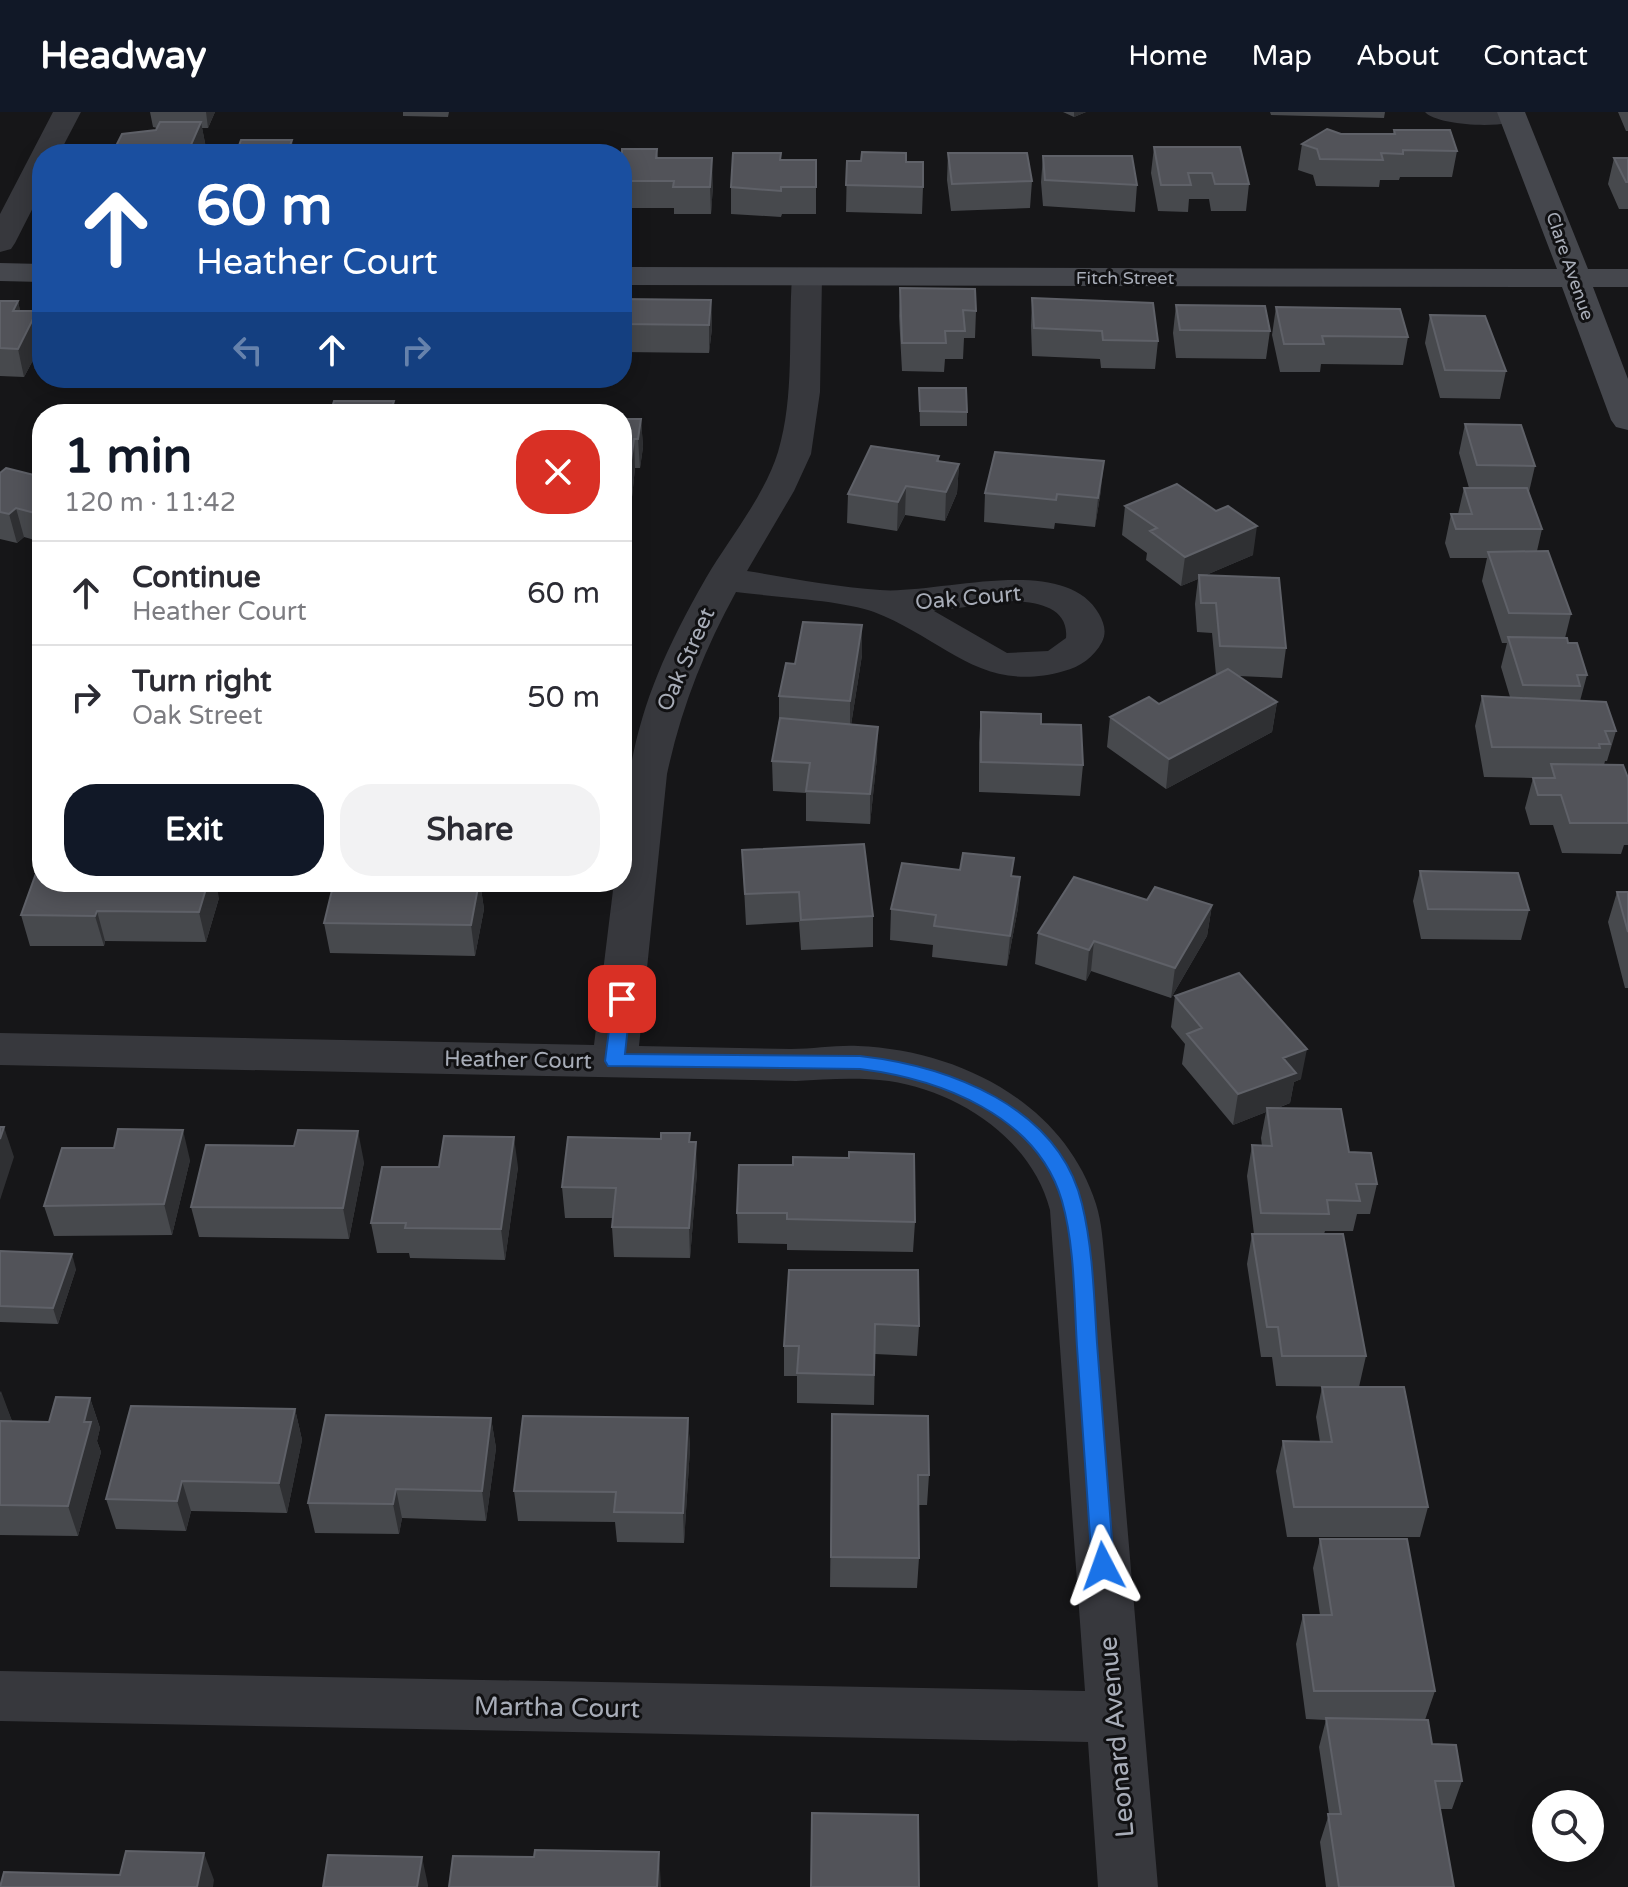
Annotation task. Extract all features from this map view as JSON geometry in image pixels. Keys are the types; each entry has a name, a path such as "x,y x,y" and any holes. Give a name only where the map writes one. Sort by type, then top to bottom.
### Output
{"street":[{"path":"50,144 67,112"},
{"name":"Clare Avenue","path":"1512,115 1628,420"},
{"path":"0,243 32,181"},
{"path":"0,272 32,273"},
{"name":"Fitch Street","path":"632,276 1628,278"},
{"name":"Oak Street","path":"615,1061 647,774 656,729 682,654 794,453 801,412 807,277"},
{"name":"Oak Court","path":"724,579 879,601 918,602 1013,590 1038,591 1078,610 1086,625 1085,640 1074,653 1055,662 1030,666 1004,665 981,657 939,627 879,601"},
{"name":"Heather Court","path":"0,1049 615,1061 860,1062 896,1067 965,1088 995,1104 1022,1125"},
{"name":"Leonard Avenue","path":"1022,1125 1044,1148 1061,1174 1075,1218 1128,1887"},
{"name":"Martha Court","path":"0,1696 1113,1717"}],"lane":[{"path":"1435,112 1450,118 1512,115"}],"building":[{"path":"160,122 201,122 191,144 117,144 122,134 156,130"},
{"path":"1327,129 1341,134 1450,130 1457,151 1403,150 1403,154 1381,153 1383,160 1320,159 1317,149 1302,144"},
{"path":"241,140 292,140 291,144 240,144"},
{"path":"1154,147 1240,147 1249,184 1215,184 1212,173 1188,173 1191,185 1161,185"},
{"path":"632,149 657,149 656,158 712,158 710,187 673,187 674,181 632,181"},
{"path":"862,152 906,153 906,162 923,162 923,187 846,185 847,161 861,161"},
{"path":"733,153 781,153 780,160 816,160 816,187 781,187 781,191 731,187"},
{"path":"948,153 1027,153 1032,181 952,184"},
{"path":"1043,156 1132,156 1137,185 1045,180"},
{"path":"1614,158 1628,158 1628,182 1626,182"},
{"path":"900,288 975,289 976,311 963,310 965,331 945,331 946,343 902,343"},
{"path":"1032,298 1153,303 1158,341 1103,340 1102,331 1034,328"},
{"path":"632,299 711,300 709,325 632,324"},
{"path":"0,301 18,301 13,311 32,311 32,321 18,349 0,348"},
{"path":"1176,305 1265,306 1270,331 1180,330"},
{"path":"1276,307 1400,309 1408,337 1322,336 1324,344 1284,344"},
{"path":"1430,315 1485,316 1506,371 1445,370"},
{"path":"919,388 966,388 967,412 920,411"},
{"path":"334,401 394,401 393,404 333,404"},
{"path":"632,419 641,419 638,439 634,439 632,454"},
{"path":"1465,424 1521,425 1535,466 1477,465"},
{"path":"871,446 939,456 937,461 959,464 946,492 906,486 898,502 848,494"},
{"path":"995,452 1104,461 1098,498 1057,494 1056,500 985,493"},
{"path":"6,468 32,474 32,512 16,508 9,514 0,512 0,473"},
{"path":"1177,484 1216,511 1228,506 1257,526 1185,557 1150,531 1157,528 1125,506"},
{"path":"1464,488 1527,488 1542,529 1456,529 1451,514 1472,514"},
{"path":"1548,551 1571,614 1509,613 1488,552"},
{"path":"1199,575 1279,578 1286,648 1220,646 1216,603 1201,603"},
{"path":"803,622 862,625 850,701 779,696 786,663 795,664"},
{"path":"1508,637 1567,638 1568,643 1577,643 1587,675 1577,675 1580,686 1523,685"},
{"path":"1228,669 1277,702 1169,759 1110,717 1149,697 1159,704"},
{"path":"1482,696 1606,702 1616,731 1605,731 1610,744 1599,744 1600,748 1492,747"},
{"path":"981,712 1041,714 1041,724 1081,725 1083,765 981,762"},
{"path":"780,718 878,727 870,794 806,791 810,763 772,761"},
{"path":"1551,764 1623,765 1628,778 1628,823 1570,823 1561,795 1538,795 1533,778 1555,778"},
{"path":"864,844 873,916 801,920 799,892 745,894 742,850"},
{"path":"963,853 1014,858 1011,876 1020,877 1010,936 934,926 936,915 891,909 902,863 960,870"},
{"path":"1420,871 1518,873 1529,910 1428,909"},
{"path":"1074,877 1147,900 1155,887 1212,905 1175,968 1094,941 1089,950 1038,933"},
{"path":"32,884 32,892 205,892 199,912 97,911 95,916 21,915"},
{"path":"332,892 477,892 471,925 324,923"},
{"path":"1617,892 1628,892 1628,932"},
{"path":"1239,973 1307,1049 1283,1058 1296,1073 1238,1094 1187,1034 1202,1028 1175,996"},
{"path":"1267,1108 1341,1109 1349,1152 1371,1153 1377,1184 1356,1184 1360,1201 1327,1200 1329,1214 1261,1213 1252,1145 1272,1146"},
{"path":"118,1129 183,1130 164,1204 44,1206 62,1148 114,1148"},
{"path":"298,1130 358,1131 343,1208 191,1207 206,1145 294,1146"},
{"path":"661,1133 690,1133 689,1142 696,1142 689,1228 612,1227 616,1188 562,1187 568,1137 661,1139"},
{"path":"444,1136 514,1137 501,1229 405,1228 406,1223 371,1223 382,1167 439,1167"},
{"path":"849,1152 914,1154 915,1222 787,1219 787,1213 737,1213 739,1165 793,1165 793,1157 849,1158"},
{"path":"1252,1234 1343,1234 1366,1356 1282,1356 1278,1327 1267,1327"},
{"path":"0,1251 72,1254 53,1308 0,1306"},
{"path":"789,1270 918,1270 919,1326 875,1324 874,1375 797,1373 799,1346 784,1346"},
{"path":"1322,1387 1404,1387 1428,1507 1294,1507 1283,1441 1332,1442"},
{"path":"56,1397 90,1398 84,1422 91,1422 68,1506 0,1505 0,1421 49,1422"},
{"path":"131,1406 295,1409 279,1483 182,1481 177,1501 106,1499"},
{"path":"832,1414 928,1416 929,1475 918,1475 919,1558 831,1557"},
{"path":"326,1415 491,1418 482,1491 396,1489 393,1504 308,1503"},
{"path":"523,1416 688,1418 683,1513 614,1512 616,1492 514,1491"},
{"path":"1320,1539 1407,1539 1435,1691 1314,1691 1303,1615 1332,1615"},
{"path":"1326,1718 1428,1720 1432,1744 1456,1745 1462,1781 1435,1781 1454,1887 1339,1887 1328,1814 1341,1814"},
{"path":"812,1813 918,1815 919,1887 811,1887"},
{"path":"535,1850 659,1852 657,1887 449,1887 453,1856 534,1857"},
{"path":"126,1851 204,1853 197,1887 0,1887 4,1872 120,1875"},
{"path":"328,1855 422,1857 417,1887 323,1887"}],"route":[{"path":"622,999 615,1061 796,1065 860,1062 896,1067 932,1075 995,1104 1022,1125 1044,1148 1061,1174 1072,1203 1081,1264 1103,1566"}]}
